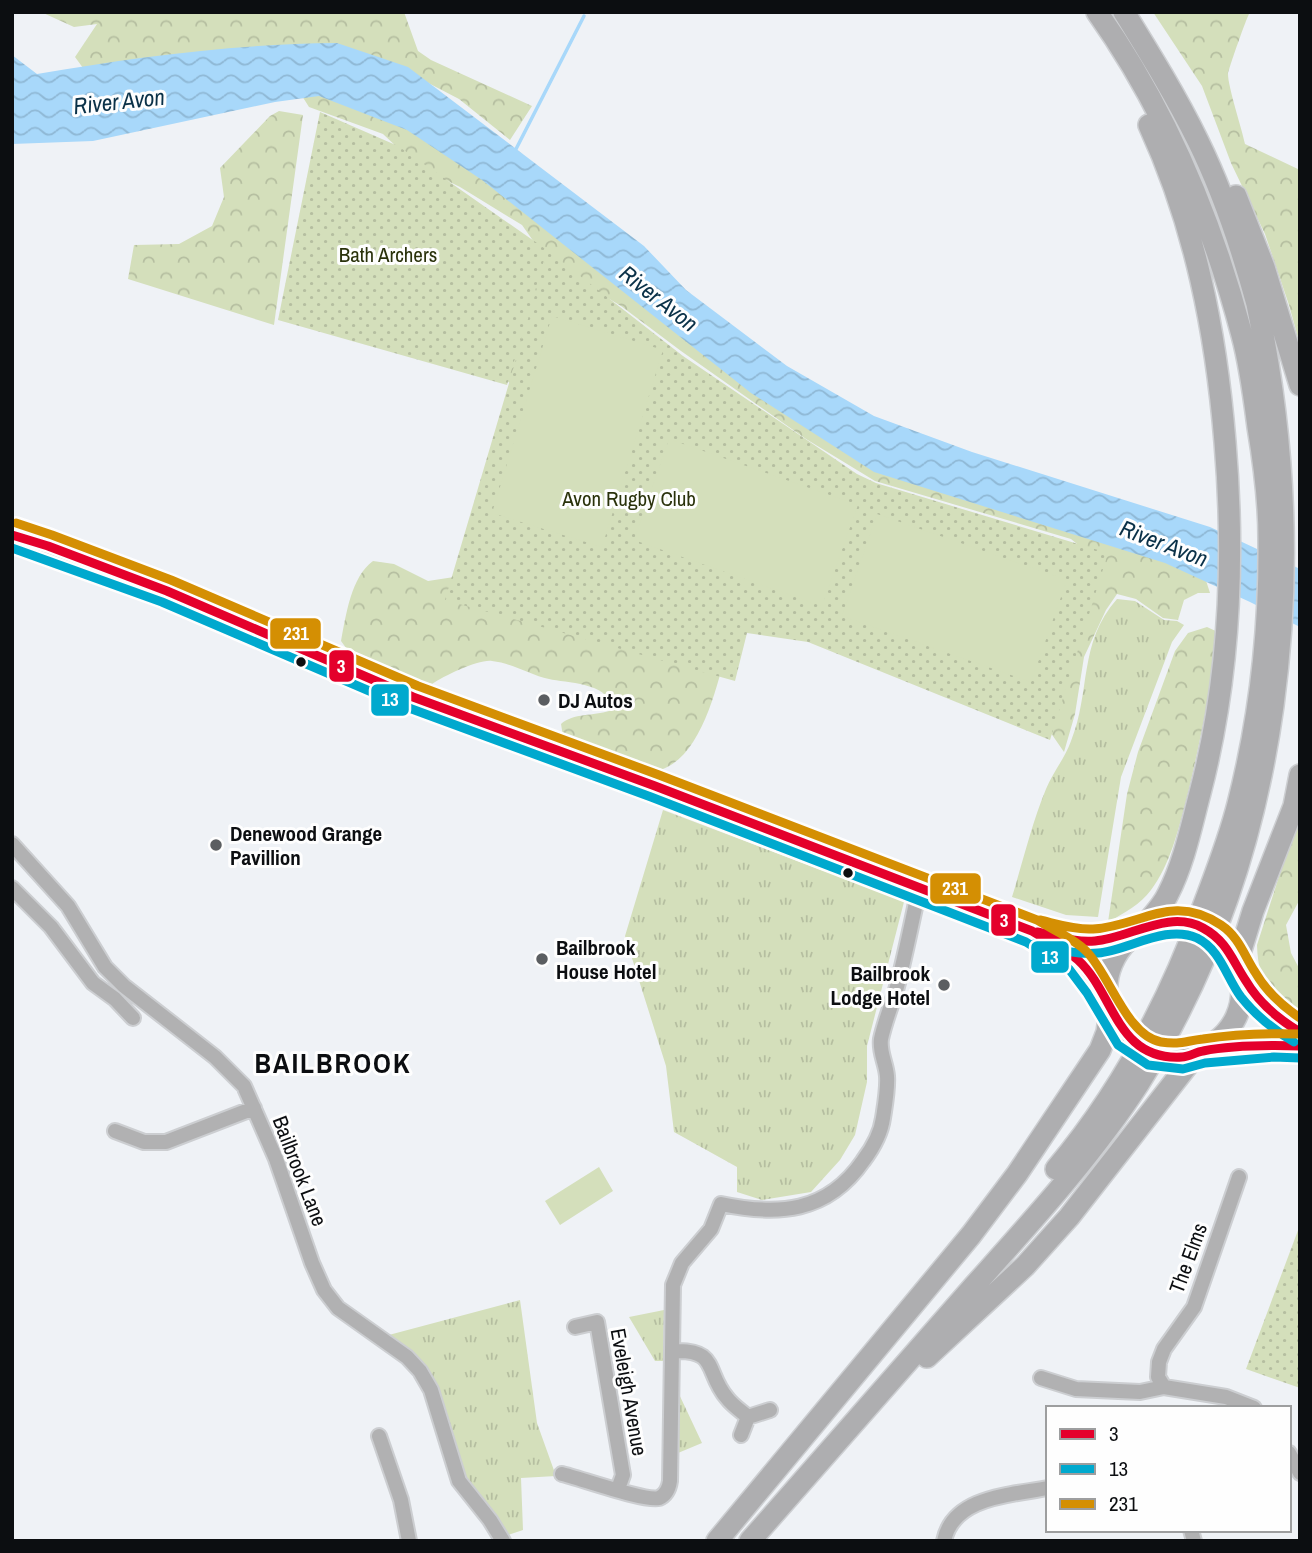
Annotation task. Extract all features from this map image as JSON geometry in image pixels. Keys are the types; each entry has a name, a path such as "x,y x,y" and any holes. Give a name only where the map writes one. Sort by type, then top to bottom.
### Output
{"highway":[{"path":"1087,12 1142,111 1159,147 1183,212 1200,275 1220,377 1229,486 1227,640 1210,755 1189,835 1168,894 1140,930 1124,943 1114,957 1106,988 1113,1015 1138,1047 1167,1057 1274,1045 1300,1046"},
{"path":"734,1541 1029,1202 1086,1131 1124,1074 1185,957 1224,852 1238,805 1259,692 1269,537 1264,462 1243,336 1201,207 1174,145 1140,80 1097,12"},
{"path":"1124,12 1205,133 1235,193 1264,267 1300,385"},
{"path":"750,1541 1041,1210 1097,1141 1138,1084 1206,958 1243,862 1264,784 1281,700 1289,627 1290,515 1280,410 1266,336 1248,270 1226,207 1193,132 1124,12"},
{"path":"807,1475 1025,1266 1069,1217 1200,1052 1225,1035 1238,1012 1242,985 1235,961 1294,806 1300,775"},
{"path":"1140,930 1158,923 1174,921 1205,928 1218,937 1264,1005 1282,1022 1300,1032"},
{"path":"717,1541 971,1234 1017,1174 1100,1050 1113,1015"}],"street":[{"path":"12,535 167,591 414,697 655,786 919,890 1032,931 1091,941 1140,930"},
{"name":"Bailbrook Lane","path":"12,844 68,906 105,967 124,986 235,1075 244,1086 276,1159 324,1290 338,1308 407,1357 421,1371 431,1390 459,1481 503,1541"},
{"path":"12,888 51,927 93,983 116,999 133,1018"},
{"name":"Eveleigh Avenue","path":"562,1474 653,1499 665,1495 669,1487 674,1351 673,1285 682,1263 711,1229 721,1204 754,1211 810,1205 836,1190 856,1172 871,1149 883,1122 887,1076 881,1039 898,982 919,890"},
{"path":"1032,931 1078,960 1113,1015"},
{"path":"115,1131 144,1143 166,1142 254,1108"},
{"name":"The Elms","path":"1164,1387 1158,1377 1159,1362 1164,1349 1194,1307 1239,1177"},
{"name":"Eveleigh Avenue","path":"575,1327 597,1322 622,1475 618,1489"},
{"path":"674,1351 691,1350 706,1359 726,1398 748,1417"},
{"path":"1041,1378 1076,1389 1140,1392 1164,1387 1226,1397 1249,1406"},
{"path":"748,1417 770,1410"},
{"path":"741,1436 748,1417"},
{"path":"379,1436 401,1500 409,1541"},
{"path":"944,1541 957,1516 973,1506 987,1500 1046,1488"}],"green space":[{"path":"41,12 404,12 418,51 431,60 532,106 510,140 459,99 411,74 86,72 75,57 97,24 74,27"},
{"path":"1153,12 1250,12 1228,74 1245,144 1300,170 1300,345 1265,234 1231,163 1202,86"},
{"path":"297,88 423,129 697,346 1201,565 1210,593 1198,593 1184,600 1178,620 1163,618 1136,599 1117,594 1106,610 1084,657 1075,714 1064,752 1046,726 1088,553 1071,539 875,481 806,439 621,306 583,283 510,383 500,377 541,252 522,225 460,187 417,166 383,134 309,107"},
{"path":"279,111 303,115 274,325 128,279 134,245 179,244 212,226 224,197 220,168 270,116"},
{"name":"Bath Archers","path":"320,112 398,146 547,250 507,385 278,320"},
{"name":"Avon Rugby Club","path":"548,251 683,356 857,474 876,483 1108,553 1050,740 808,642 747,633 735,681 445,600"},
{"path":"552,316 663,350 602,547 492,513"},
{"path":"669,439 858,505 822,606 634,540"},
{"path":"877,514 1067,580 1031,682 842,616"},
{"path":"373,561 394,564 428,581 467,575 727,650 710,708 701,728 677,761 661,770 641,772 580,750 563,736 561,724 566,720 609,711 609,702 605,695 588,686 549,679 492,661 470,665 432,684 357,663 341,641 355,586"},
{"path":"1117,599 1135,601 1164,620 1177,621 1184,625 1172,642 1121,777 1098,917 1066,915 1012,897 1041,802 1077,723 1096,633"},
{"path":"1207,627 1220,633 1196,759 1173,847 1158,880 1147,895 1108,922 1127,794 1138,752 1175,651 1188,633"},
{"path":"663,810 821,870 905,898 867,1046 867,1082 855,1135 840,1160 811,1192 762,1200 737,1192 737,1167 674,1132 666,1066 625,936"},
{"path":"1300,811 1300,899 1286,925 1291,953 1300,970 1300,1018 1273,996 1268,988 1260,969 1257,945"},
{"path":"599,1167 613,1191 560,1225 545,1201"},
{"path":"1300,1225 1300,1388 1246,1369"},
{"path":"520,1300 537,1423 556,1476 521,1478 523,1530 505,1536 464,1481 437,1394 385,1336"},
{"path":"664,1310 663,1361 655,1361 629,1317"},
{"path":"678,1392 702,1443 678,1453"}],"water":[{"name":"River Avon","path":"337,43 408,67 644,246 686,290 787,366 874,416 972,452 1210,527 1300,569 1300,627 1165,563 874,472 751,393 482,180 407,130 319,96 275,102 93,141 12,144 12,55 37,74 186,53"}],"waterway":[{"path":"515,151 584,16"}],"transit line":[{"name":"231","path":"16,523 171,580 418,686 1037,920 1082,947 1138,1029 1161,1042 1239,1035 1300,1034"},
{"name":"3","path":"12,535 167,591 413,697 655,786 1032,931 1078,960 1101,990 1130,1037 1143,1048 1160,1055 1185,1057 1203,1051 1239,1047 1300,1046"},
{"name":"13","path":"12,548 162,602 409,708 651,797 1026,942 1069,969 1087,993 1118,1045 1148,1065 1183,1069 1205,1063 1274,1057 1300,1058"},
{"name":"231","path":"1040,920 1073,928 1093,929 1172,911 1187,911 1203,916 1221,925 1232,935 1264,986 1300,1018"},
{"name":"3","path":"1037,932 1073,940 1095,941 1163,923 1190,923 1203,928 1218,939 1263,1003 1300,1032"},
{"name":"13","path":"1034,944 1066,951 1098,953 1173,934 1197,938 1212,949 1247,1004 1279,1033 1294,1042"}],"place":[{"name":"DJ Autos","path":"544,700"},
{"name":"Denewood Grange Pavillion","path":"216,845"},
{"name":"Bailbrook House Hotel","path":"542,959"},
{"name":"Bailbrook Lodge Hotel","path":"944,985"}],"district":[{"name":"BAILBROOK","path":"333,1063"}]}
